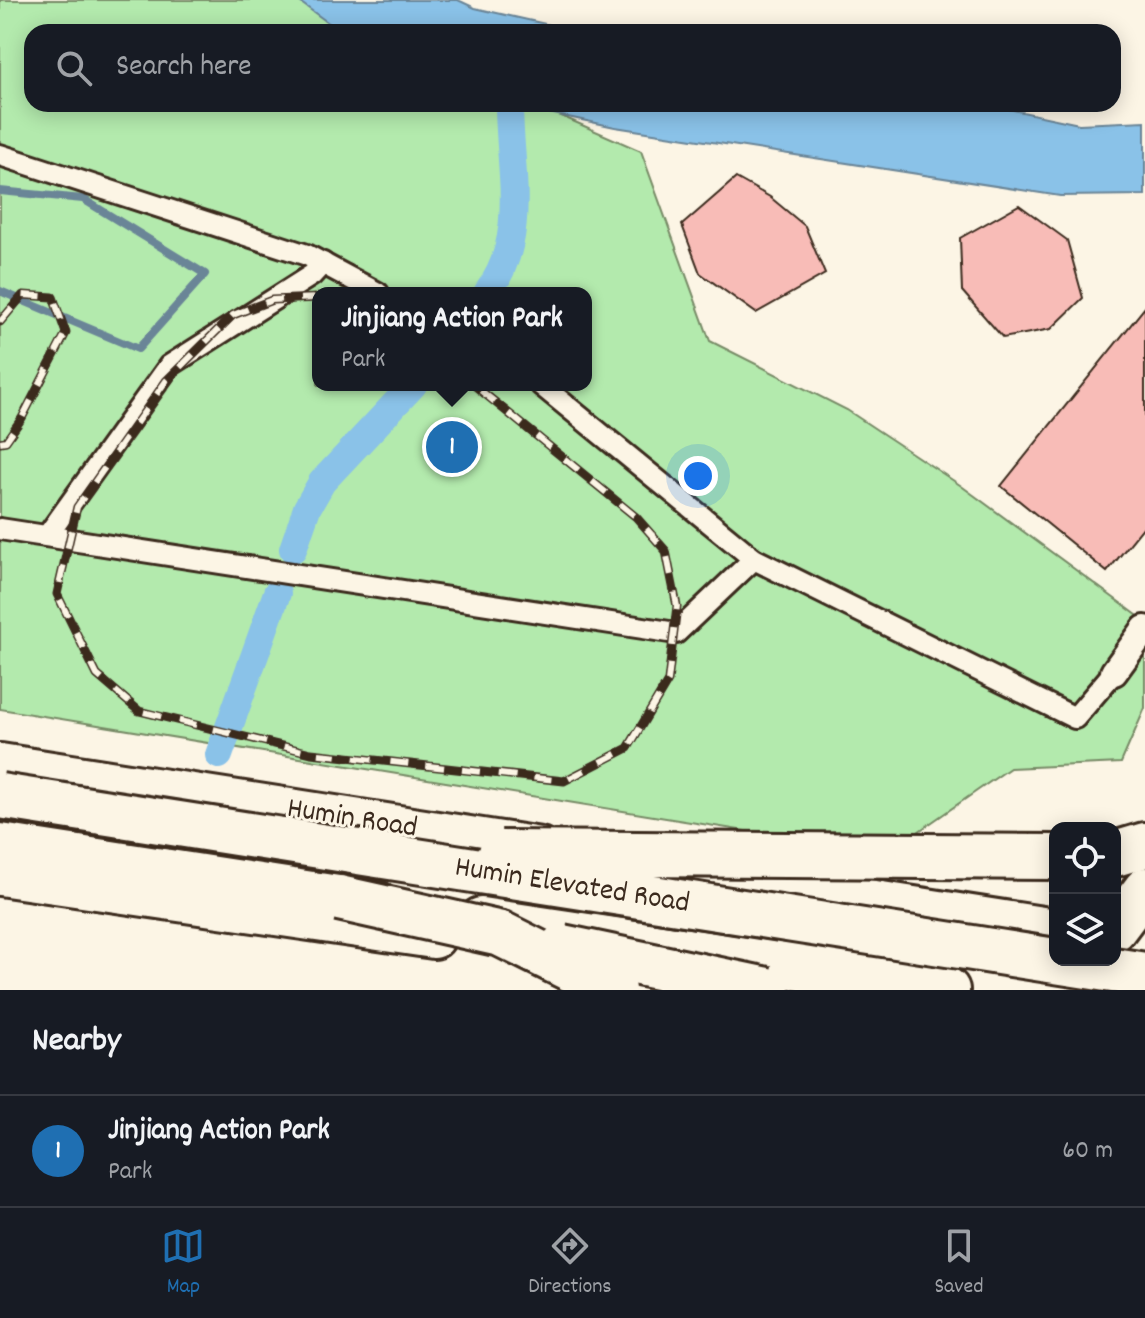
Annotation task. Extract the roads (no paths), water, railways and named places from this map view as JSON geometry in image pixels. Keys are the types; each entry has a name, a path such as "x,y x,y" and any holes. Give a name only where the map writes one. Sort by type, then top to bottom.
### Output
{"highway":[{"name":"Humin Elevated Road","path":"0,796 342,874 947,990"},
{"path":"1121,852 1145,845"},
{"name":"Humin Elevated Road","path":"0,846 342,874 1145,977"},
{"path":"342,874 1049,857"},
{"path":"342,874 501,934 613,990"},
{"path":"501,934 767,990"}],"main road":[{"name":"Humin Road","path":"0,765 1049,929"},
{"name":"Humin Road","path":"76,776 137,839 342,874"},
{"path":"0,874 717,984 789,990"},
{"path":"1121,921 1145,889"},
{"path":"1121,940 1145,944"},
{"path":"1064,990 1085,966"},
{"path":"1138,990 1145,977"}],"street":[{"path":"0,155 292,250 367,287"},
{"path":"47,536 169,366 312,275 323,263"},
{"path":"548,391 754,559 1075,718 1145,629"},
{"path":"0,529 676,633 754,559"}],"water":[{"path":"297,0 458,0 475,8 546,24 330,24"},
{"path":"544,112 1023,112 1079,124 1145,121 1145,195 1060,196 615,127"}],"waterway":[{"path":"491,287 508,250 512,226 514,202 509,112"},
{"path":"0,191 83,199 205,274 138,349 0,291"},
{"path":"293,549 307,508 322,482 407,391"},
{"path":"219,755 277,593"}],"railway":[{"path":"0,322 23,295 53,297 66,333 22,418 6,441 0,442"},
{"path":"312,298 272,300 233,315 166,381 77,507 57,594 97,675 139,711 311,753 564,781 628,748 668,681 677,606 666,551 636,517 481,391"}],"place":[{"name":"Jinjiang Action Park","path":"452,447"}]}
